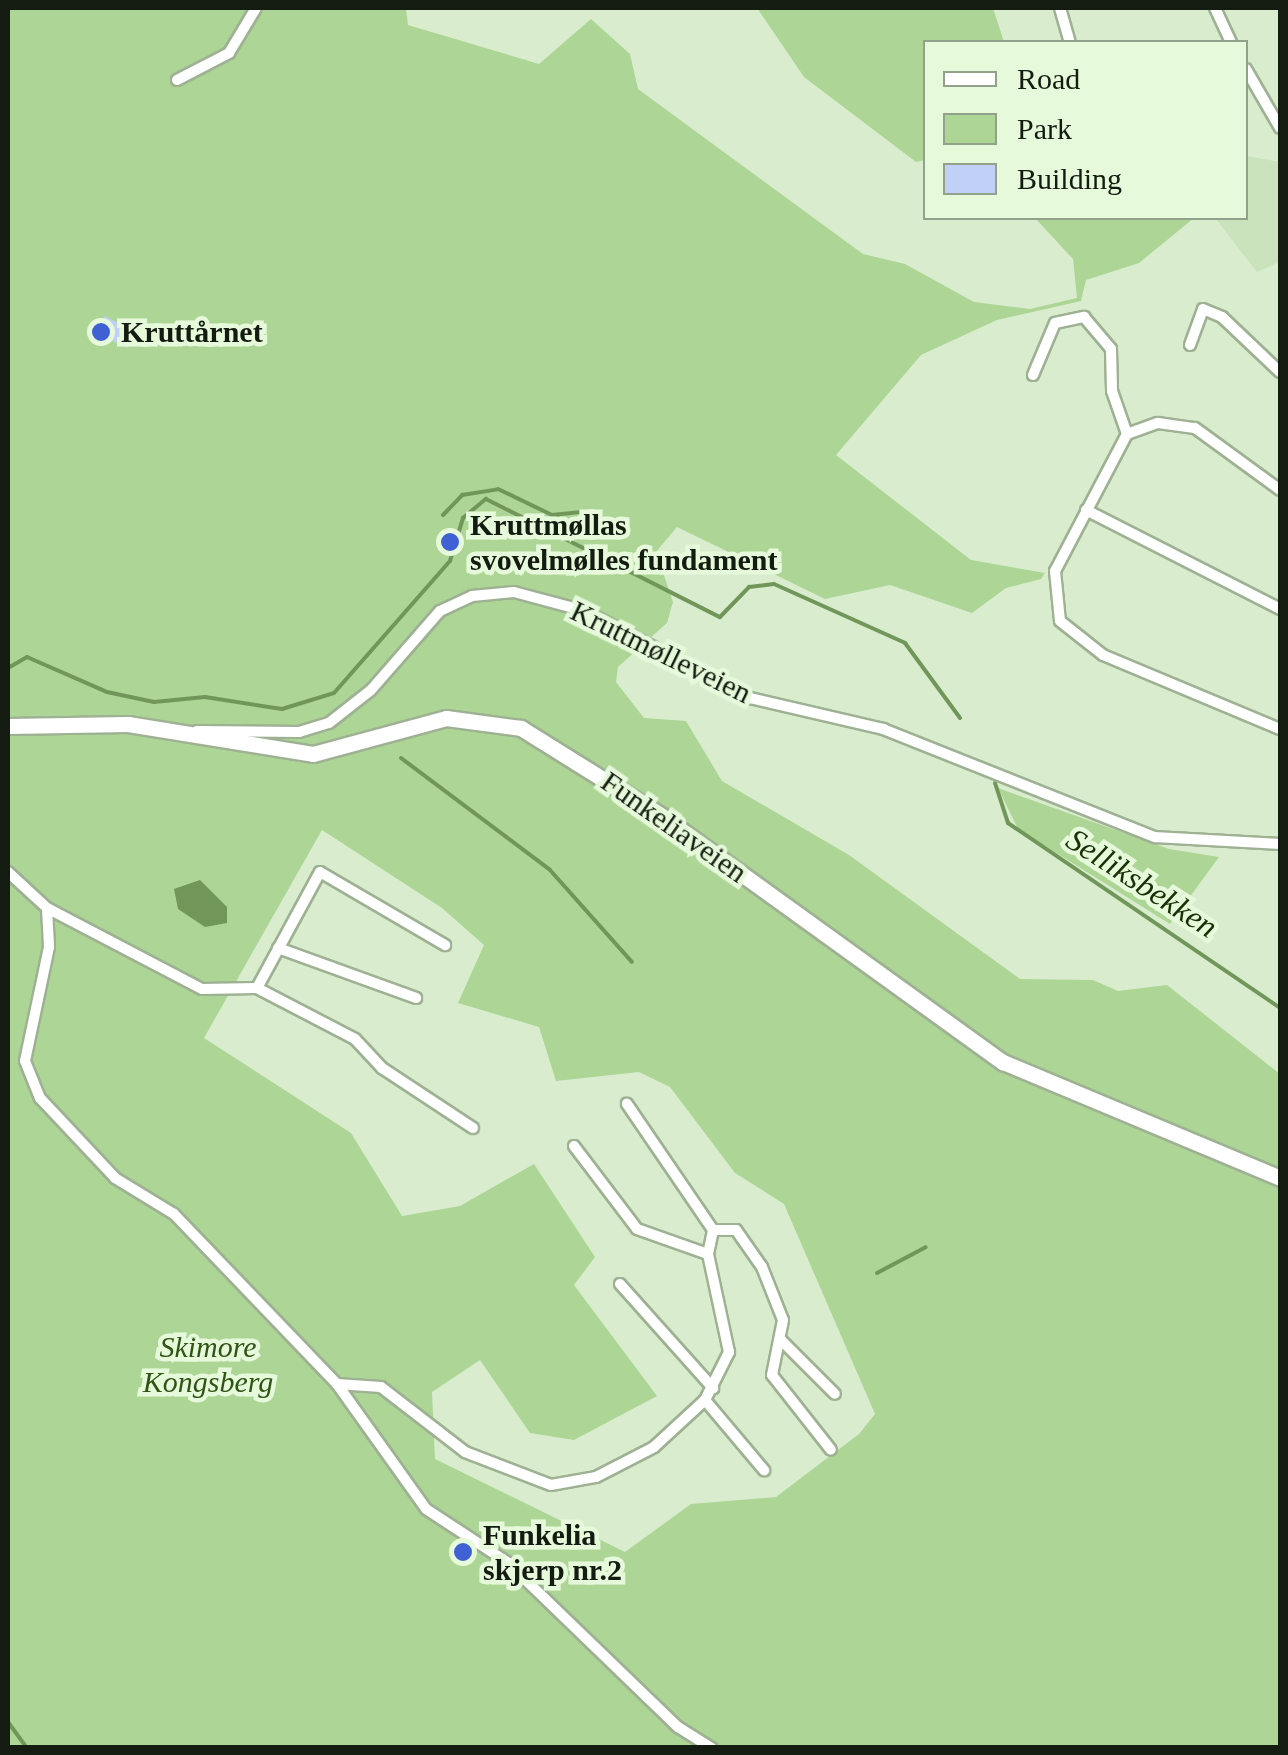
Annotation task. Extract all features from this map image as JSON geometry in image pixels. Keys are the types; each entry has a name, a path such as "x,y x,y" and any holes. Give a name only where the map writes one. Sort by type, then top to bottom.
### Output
{"street":[{"path":"177,80 229,53 256,8"},
{"path":"1060,8 1069,40"},
{"path":"1216,8 1230,40"},
{"path":"1248,72 1280,128"},
{"path":"1190,345 1203,309 1222,316 1280,372"},
{"path":"1033,375 1056,323 1084,316 1111,348 1112,392 1127,434"},
{"path":"1280,490 1195,428 1158,423 1127,434 1055,571 1060,622 1103,654 1280,729"},
{"path":"1086,510 1280,609"},
{"name":"Kruttmølleveien","path":"191,732 299,732 329,723 371,690 440,611 472,596 514,592 585,611 750,698 883,729 1155,838 1278,844"},
{"name":"Funkeliaveien","path":"8,726 91,722 191,732 313,754 446,718 521,728 660,815 1003,1062 1280,1178"},
{"path":"1278,844 1280,859"},
{"path":"8,872 47,908 202,989 257,988 355,1039 382,1068 473,1128"},
{"path":"257,988 320,872 445,945"},
{"path":"47,908 49,947 26,1048 34,1088 115,1178 174,1214 337,1384 426,1509 507,1562 667,1718 712,1748"},
{"path":"278,948 416,998"},
{"path":"337,1384 381,1386 466,1452 551,1484 596,1478 654,1447 705,1400 713,1388 729,1329 708,1254 713,1230 628,1104"},
{"path":"574,1146 638,1229 708,1254"},
{"path":"713,1230 736,1230 754,1253 780,1310 781,1340 772,1375 831,1450"},
{"path":"620,1284 713,1388"},
{"path":"781,1340 834,1394"},
{"path":"705,1400 764,1470"}],"shaded area":[{"path":"1248,156 1280,162 1280,262 1257,272 1217,220 1248,220"},
{"path":"200,880 227,907 227,923 205,927 178,909 174,889"}],"green space":[{"name":"Skimore Kongsberg","path":"8,8 406,8 408,25 539,64 591,19 630,54 638,89 863,254 905,264 974,302 1030,309 1077,298 1073,259 1037,220 1192,220 1139,263 1086,280 1081,301 997,320 921,355 836,455 971,560 1045,573 1041,579 1006,588 972,613 890,585 825,599 677,527 656,552 673,602 667,623 618,667 616,682 644,718 686,721 722,781 849,855 1020,979 1093,980 1118,991 1167,985 1280,1074 1280,1747 8,1748","holes":["322,830 442,908 484,945 458,1003 539,1027 556,1081 639,1072 670,1087 735,1173 784,1204 875,1414 859,1434 776,1497 691,1504 625,1552 435,1459 432,1392 480,1360 530,1433 574,1440 657,1396 574,1285 595,1257 534,1164 460,1206 402,1216 351,1133 204,1038"]},
{"path":"757,8 993,8 1003,40 923,40 923,160 916,162 804,77"},
{"path":"998,788 1169,849 1219,857 1170,924 1018,829"}],"building":[{"path":"105,316 138,334 127,348 96,332"}],"waterway":[{"path":"443,515 462,495 498,489 552,515 582,512 584,526"},
{"path":"8,668 27,657 107,692 154,702 205,697 282,709 334,693 450,561 463,518 486,499 720,617 749,587 774,584 905,643 960,718"},
{"path":"401,758 550,870 632,962"},
{"name":"Selliksbekken","path":"995,783 1008,823 1280,1008"},
{"path":"877,1273 926,1247"},
{"path":"8,1722 27,1748"}],"place":[{"name":"Kruttårnet","path":"101,332"},
{"name":"Kruttmøllas svovelmølles fundament","path":"450,542"},
{"name":"Funkelia skjerp nr.2","path":"463,1552"}]}
